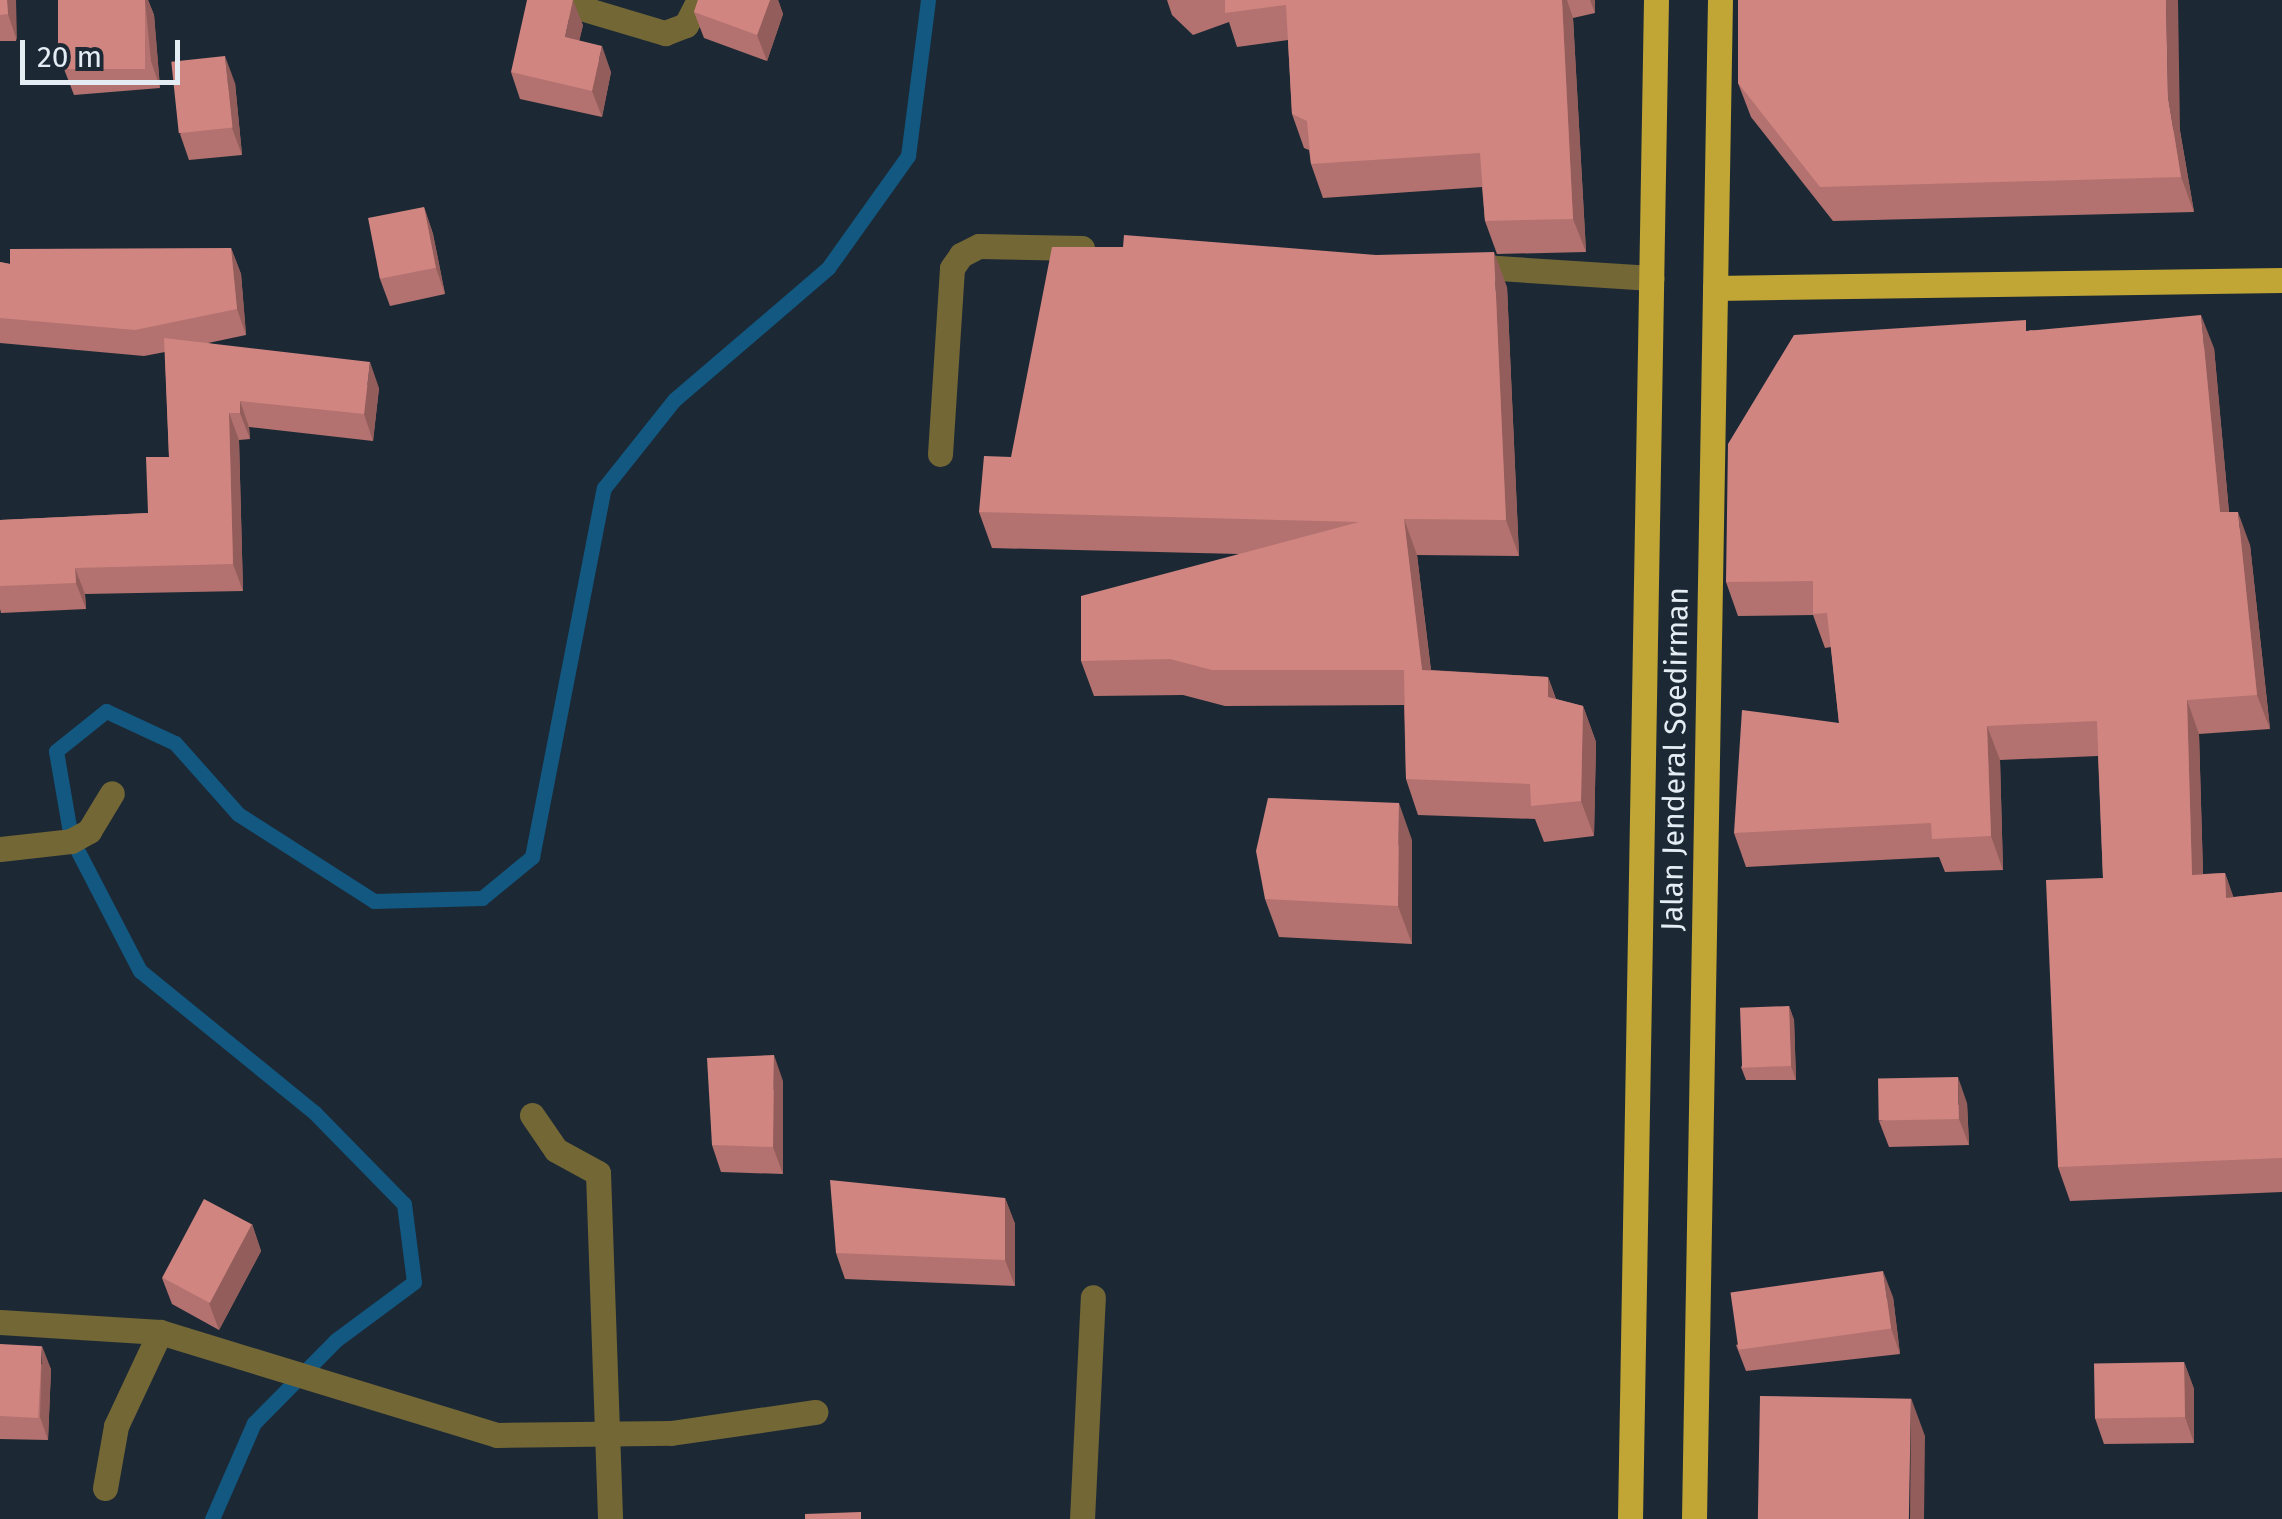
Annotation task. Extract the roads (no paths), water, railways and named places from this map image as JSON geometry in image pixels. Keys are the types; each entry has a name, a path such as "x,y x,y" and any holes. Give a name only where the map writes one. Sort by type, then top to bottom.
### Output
{"main road":[{"name":"Jalan Jenderal Soedirman","path":"1630,1519 1656,0"},
{"name":"Jalan Jenderal Soedirman","path":"1694,1519 1720,0"},
{"path":"1716,288 2282,280"}],"street":[{"path":"554,0 666,33 686,26 699,0"},
{"path":"940,454 952,268 961,255 979,246 1108,249"},
{"path":"1442,265 1652,278"},
{"path":"0,849 71,841 89,832 112,794"},
{"path":"532,1114 556,1150 598,1173 610,1519"},
{"path":"1082,1519 1093,1297"},
{"path":"0,1322 160,1332 270,1359 432,1422 497,1435 607,1434 815,1412"},
{"path":"105,1488 116,1426 160,1332"}],"waterway":[{"path":"212,1519 254,1423 336,1340 414,1282 404,1204 315,1113 140,971 71,838 56,751 106,711 175,743 238,814 374,901 482,898 532,857 604,488 674,400 828,268 908,156 928,0"}]}
